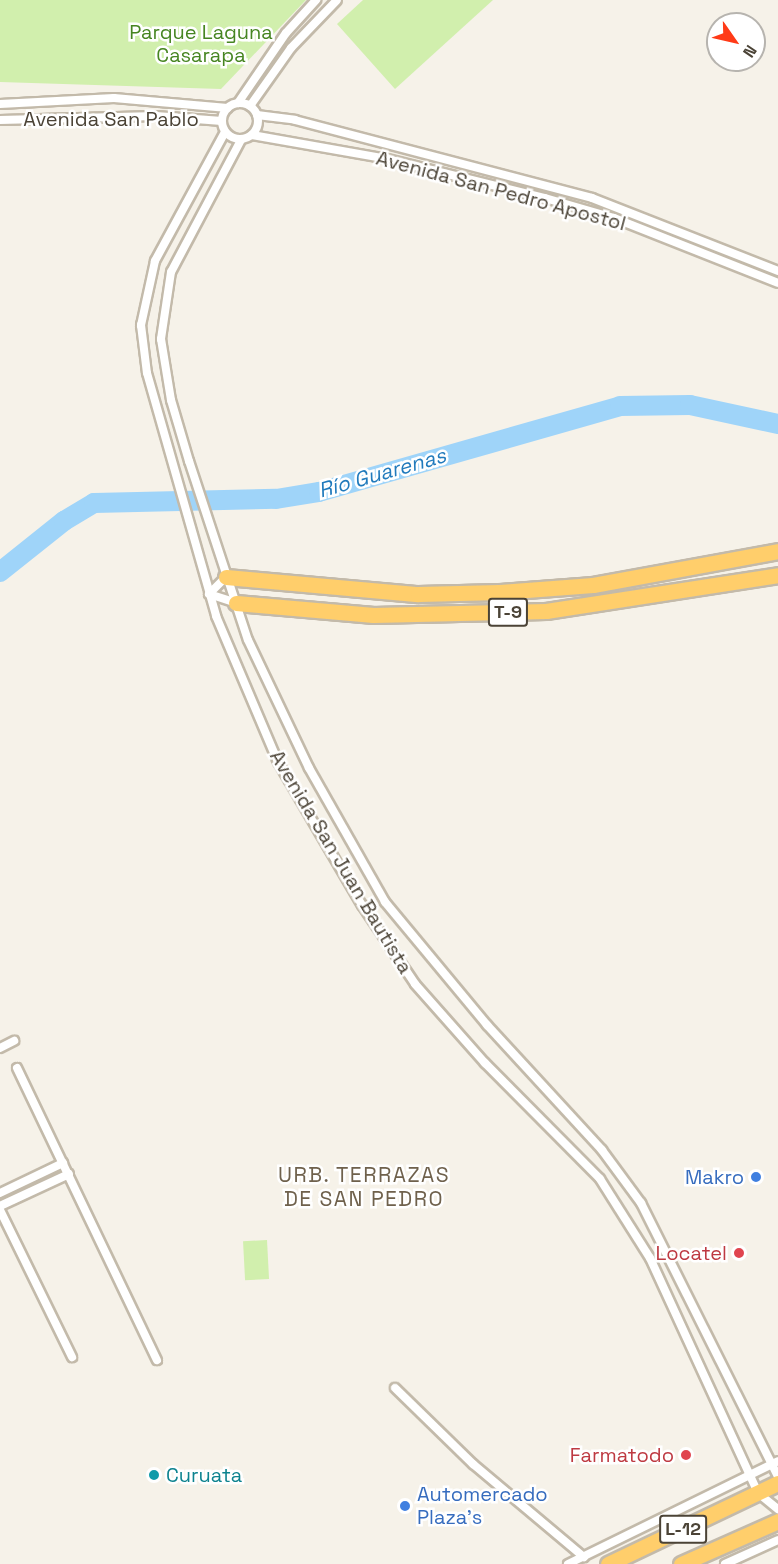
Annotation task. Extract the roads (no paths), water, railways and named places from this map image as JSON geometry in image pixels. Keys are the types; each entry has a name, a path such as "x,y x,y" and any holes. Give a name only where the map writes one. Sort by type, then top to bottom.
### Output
{"highway":[{"name":"T-9","path":"226,577 418,594 500,592 594,585 778,551"},
{"name":"T-9","path":"236,603 373,615 546,611 778,575"},
{"name":"L-12","path":"608,1564 778,1483"},
{"name":"L-12","path":"681,1564 778,1521"}],"street":[{"path":"238,103 250,106 257,115 258,126 252,135 241,140 225,132 222,121 228,108 238,103 286,33 316,0"},
{"path":"250,106 291,48 337,0"},
{"name":"Avenida San Pablo","path":"0,104 114,98 228,108"},
{"name":"Avenida San Pedro Apostol","path":"257,115 295,120 592,198 778,271"},
{"name":"Avenida San Pablo","path":"0,120 156,116 222,121"},
{"name":"Avenida San Juan Bautista","path":"225,132 155,261 145,300 142,348 169,461 210,594 278,762 362,905 415,984 485,1064 560,1135 600,1179 650,1258 751,1473 758,1493"},
{"name":"Avenida San Pedro Apostol","path":"252,135 383,158 546,198 614,218 778,283"},
{"name":"Avenida San Juan Bautista","path":"241,140 171,272 164,307 163,349 171,400 209,525 226,577 274,699 385,902 487,1025 602,1150 641,1203 775,1463 778,1476"},
{"path":"210,594 226,577"},
{"name":"T-9","path":"210,594 236,603"},
{"path":"0,1048 14,1041"},
{"path":"17,1068 157,1360"},
{"path":"0,1193 63,1163"},
{"path":"69,1174 0,1208 72,1357"},
{"path":"395,1388 473,1464 584,1557"},
{"name":"L-12","path":"568,1564 775,1463"},
{"path":"758,1493 778,1509"},
{"name":"L-12","path":"725,1564 778,1540"}],"waterway":[{"name":"Río Guarenas","path":"0,572 64,521 94,503 276,499 319,492 620,406 690,405 778,424"}],"place":[{"name":"Makro","path":"756,1177"},
{"name":"Locatel","path":"739,1253"},
{"name":"Farmatodo","path":"686,1455"},
{"name":"Curuata","path":"154,1475"},
{"name":"Automercado Plaza's","path":"405,1506"}],"district":[{"name":"URB. TERRAZAS DE SAN PEDRO","path":"364,1187"}],"park label":[{"name":"Parque Laguna Casarapa","path":"201,44"}]}
